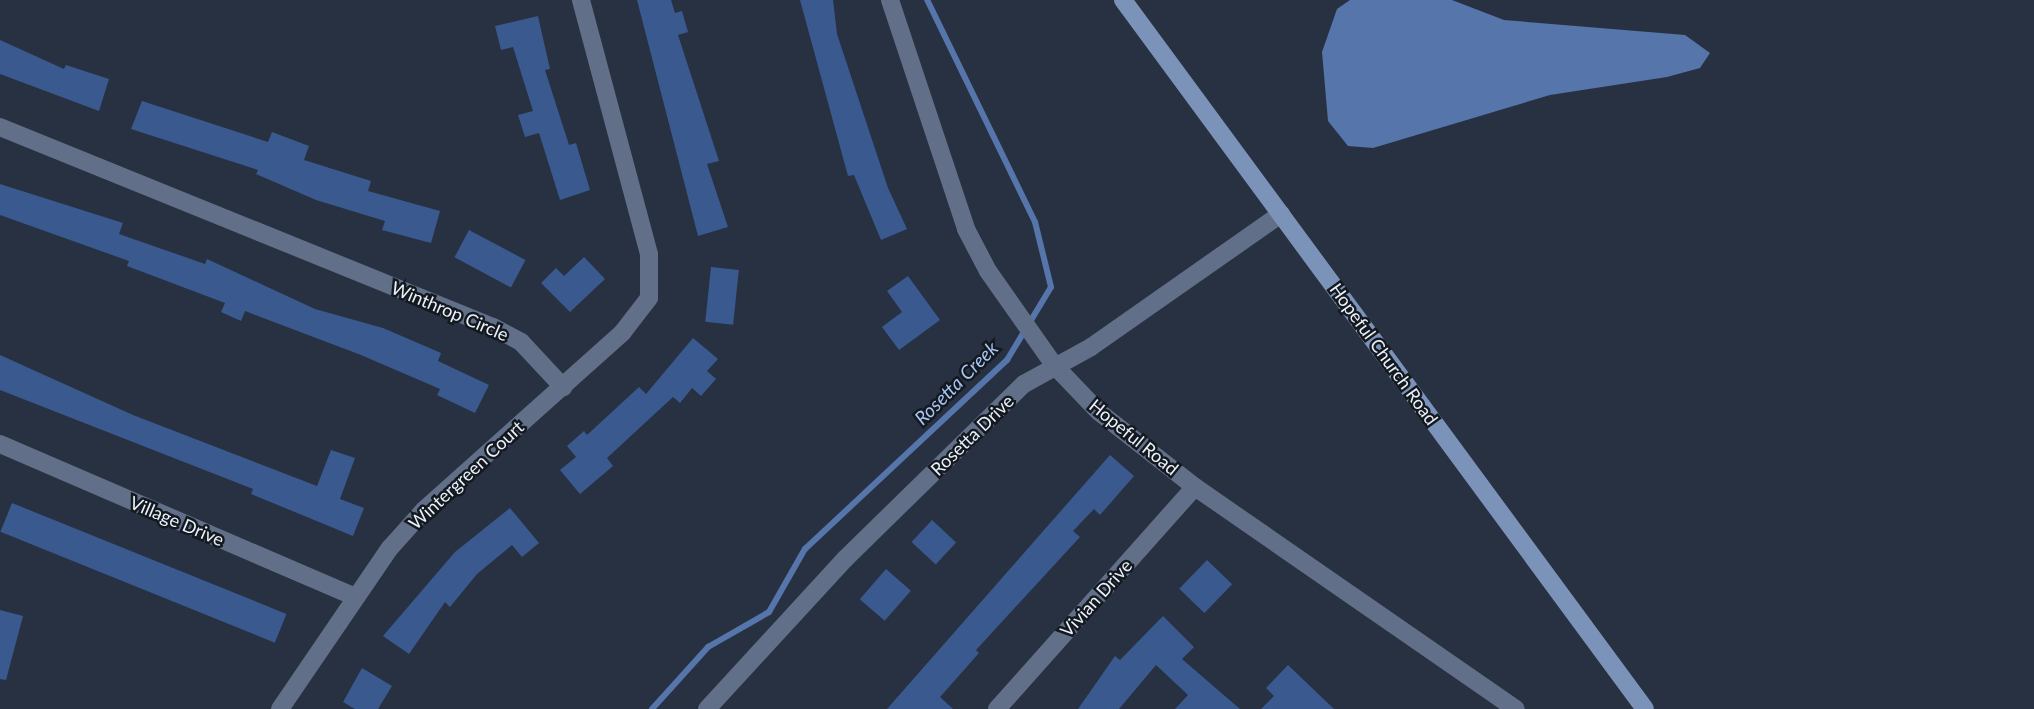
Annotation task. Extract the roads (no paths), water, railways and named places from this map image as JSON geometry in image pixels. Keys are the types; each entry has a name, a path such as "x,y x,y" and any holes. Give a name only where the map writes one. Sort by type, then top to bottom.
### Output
{"main road":[{"name":"Hopeful Church Road","path":"1123,0 1645,709"}],"street":[{"path":"563,387 637,317 649,298 652,275 582,0"},
{"name":"Hopeful Road","path":"890,0 943,172 972,240 1011,304 1054,365 1099,412 1195,487 1516,709"},
{"name":"Winthrop Circle","path":"0,127 493,327 521,342 563,387"},
{"name":"Rosetta Drive","path":"707,709 845,559 1024,384 1091,346 1281,214"},
{"name":"Wintergreen Court","path":"280,709 355,597 424,510 563,387"},
{"name":"Village Drive","path":"0,444 355,597"},
{"name":"Vivian Drive","path":"997,709 1195,487"}],"water":[{"path":"1350,0 1452,0 1504,20 1685,35 1710,53 1700,68 1667,77 1550,95 1373,148 1348,146 1328,121 1322,52 1337,9"}],"waterway":[{"name":"Rosetta Creek","path":"652,709 708,647 769,612 805,549 1007,360 1051,287 1035,222 927,0"}]}
